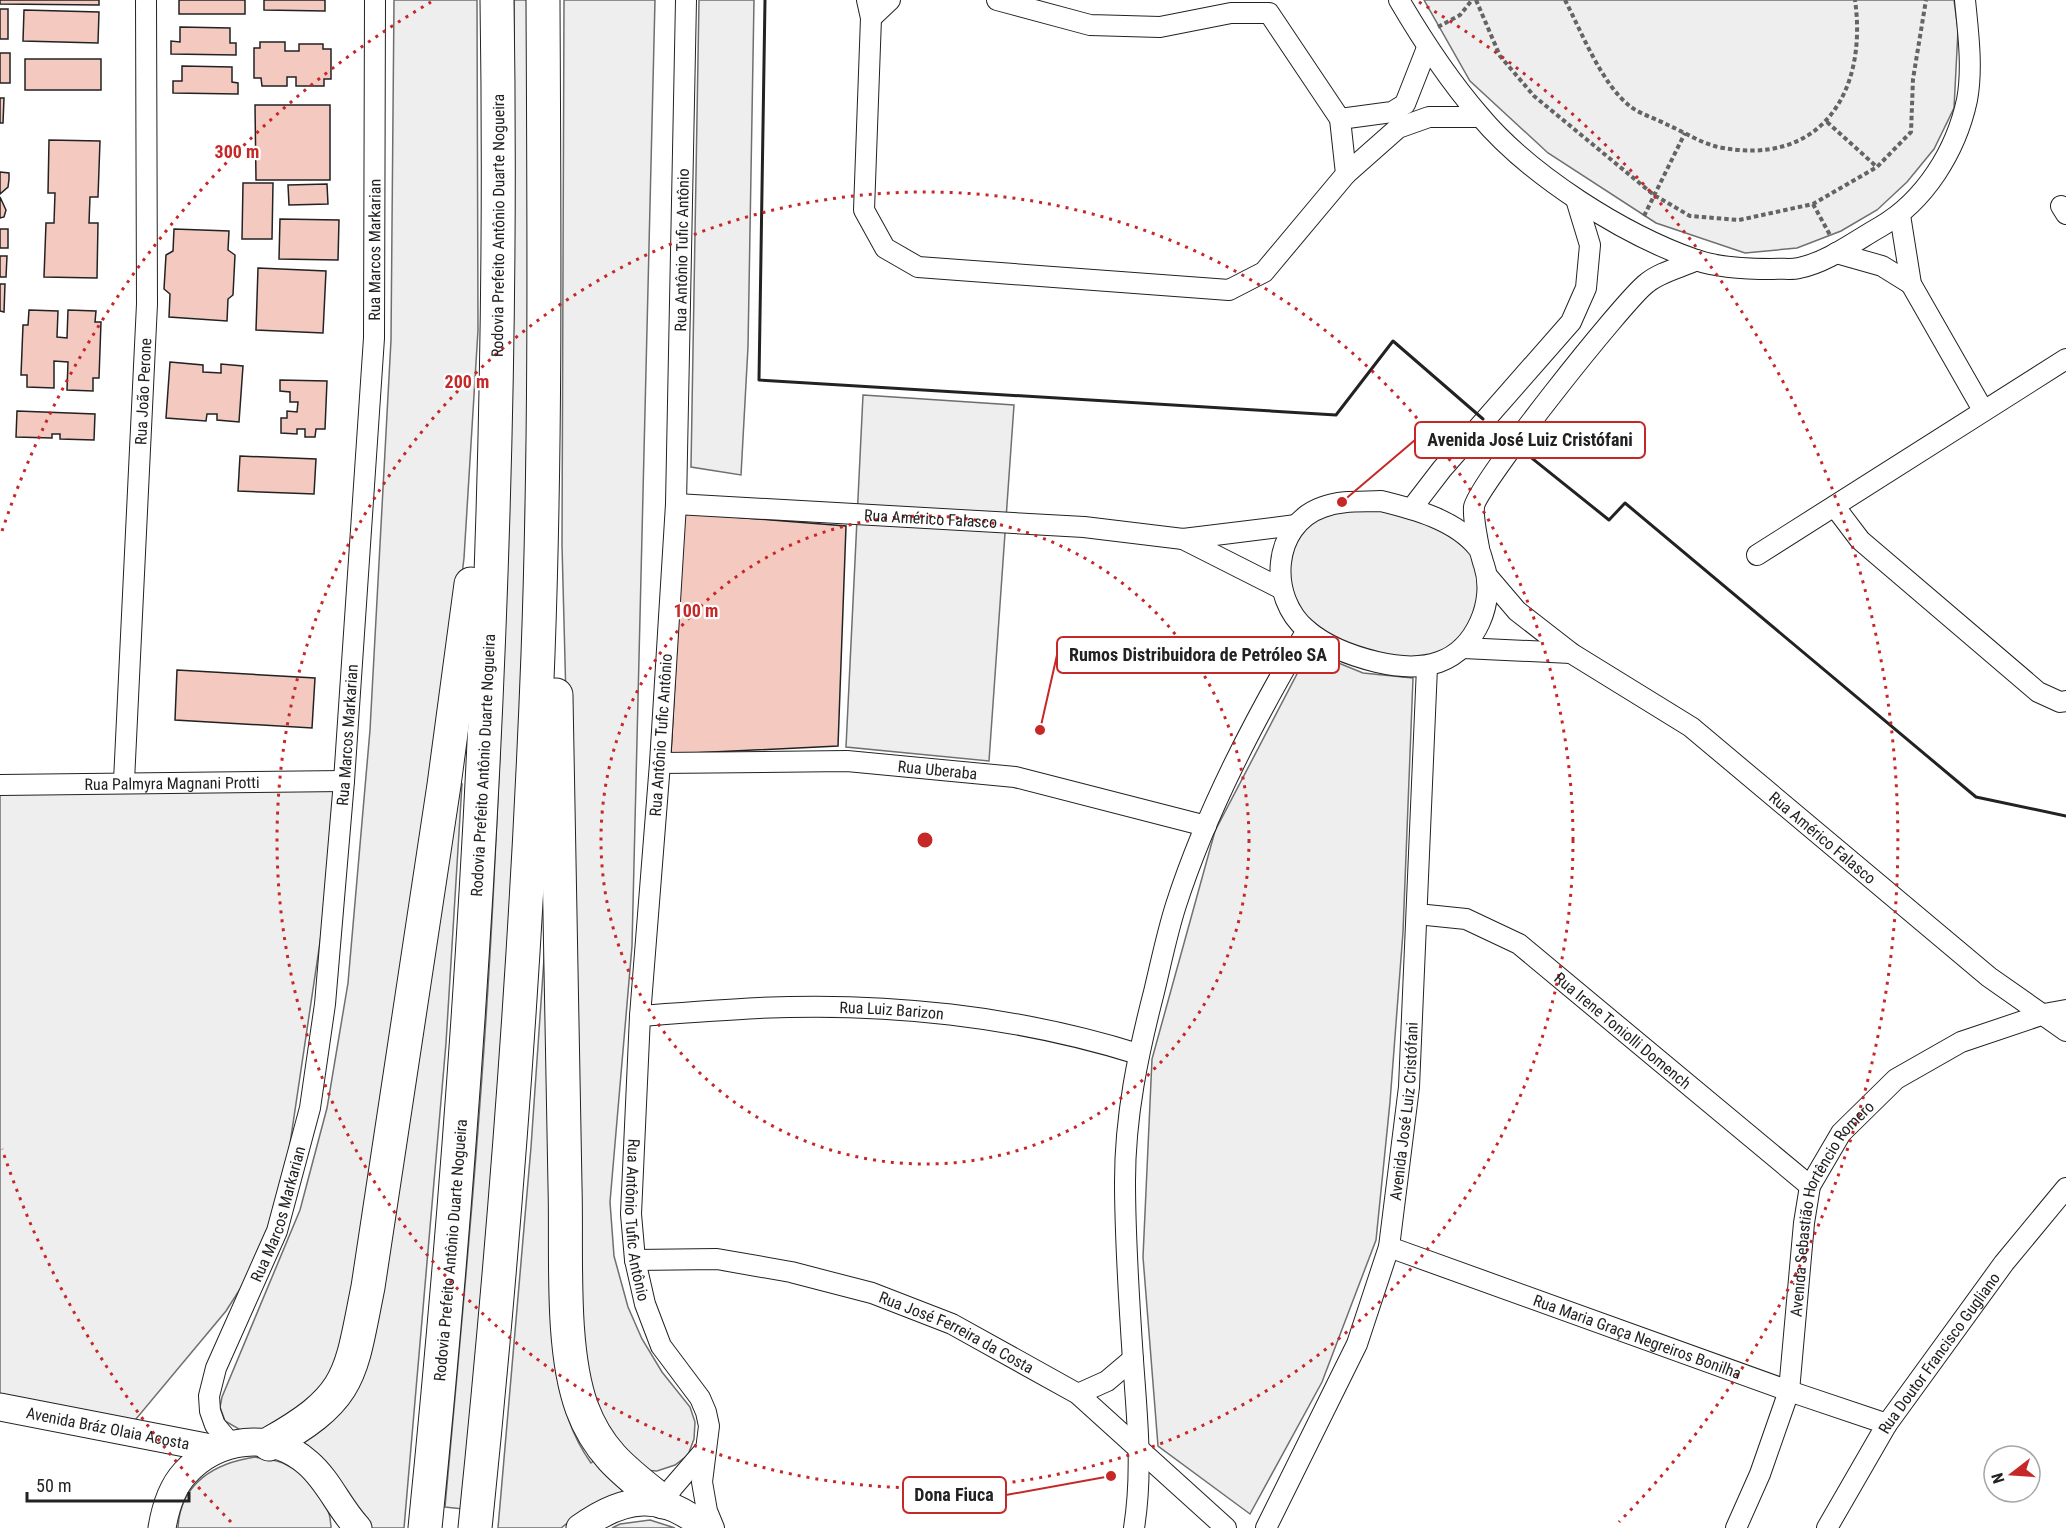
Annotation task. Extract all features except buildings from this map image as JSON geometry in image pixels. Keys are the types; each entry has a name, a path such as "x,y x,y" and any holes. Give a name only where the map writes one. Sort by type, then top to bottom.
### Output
{"highway":[{"name":"Rodovia Prefeito Antônio Duarte Nogueira","path":"426,1513 449,1287 476,923 486,717 498,247 497,0"},
{"path":"476,1516 520,1000 538,651 544,274 543,0"},
{"path":"269,1444 306,1423 325,1407 338,1391 352,1366 368,1287 444,785 495,413"},
{"path":"542,420 556,660 560,967 569,1345 582,1408 595,1436 611,1460 663,1502"}],"main road":[{"name":"Avenida Bráz Olaia Acosta","path":"0,1407 224,1447 249,1441 287,1449 307,1461 320,1474 358,1528"},
{"path":"162,1528 170,1500 184,1474 224,1447"},
{"path":"580,1528 612,1508 644,1502 663,1502 681,1510 705,1528"}],"street":[{"name":"Rua João Perone","path":"124,781 147,304 146,0"},
{"name":"Rua Marcos Markarian","path":"224,1447 210,1411 209,1396 216,1368 277,1231 310,1107 325,1004 344,781 374,338 375,0"},
{"name":"Rua Antônio Tufic Antônio","path":"686,0 676,504 660,763 640,1016 630,1214 635,1260 645,1304 661,1346 700,1398 706,1413 709,1426 704,1451 702,1482 706,1511 714,1528"},
{"path":"890,0 869,9 864,210 885,248 918,267 1229,290 1264,272 1346,174 1395,120 1405,104 1427,48"},
{"path":"997,0 1090,25 1160,27 1231,12 1269,13 1340,119 1346,174"},
{"path":"1399,0 1427,48 1480,117 1528,162 1576,199 1636,232 1697,260 1749,269 1799,268 1836,253 1900,215 1929,184 1951,146 1967,99 1969,38 1965,0"},
{"path":"1340,119 1480,117"},
{"path":"1412,508 1442,470 1571,322 1586,288 1590,245 1576,199"},
{"path":"1900,215 1911,284 1983,410"},
{"path":"1836,253 1882,266 1911,284"},
{"path":"1479,548 1449,524 1412,508 1381,501 1342,502 1320,507 1296,525 1286,539 1280,561 1282,589 1291,611 1306,630 1333,647 1359,658 1393,666 1427,667 1453,657 1463,648 1482,621 1488,577 1479,548 1474,506 1484,486 1584,356 1647,282 1697,260"},
{"path":"1559,336 1584,356"},
{"path":"1757,555 2066,359"},
{"name":"Rua Américo Falasco","path":"676,504 1084,527 1183,539 1296,525"},
{"path":"1835,507 1860,540 2038,692 2060,702 2066,701"},
{"name":"Rua Américo Falasco","path":"1183,539 1282,589"},
{"name":"Rua Américo Falasco","path":"1488,577 1517,611 1571,653 1691,727 1989,977 2066,1031"},
{"path":"1134,1528 1140,1489 1140,1451 1133,1359 1125,1180 1137,1054 1176,906 1206,826 1223,787 1306,630"},
{"name":"Rua Américo Falasco","path":"1463,648 1571,653"},
{"name":"Avenida José Luiz Cristófani","path":"1266,1528 1357,1344 1389,1247 1409,1087 1427,667"},
{"name":"Rua Uberaba","path":"660,763 847,761 1016,777 1206,826"},
{"name":"Rua Palmyra Magnani Protti","path":"0,784 124,781 344,781"},
{"name":"Rua Irene Toniolli Domench","path":"1417,914 1466,919 1519,944 1810,1186"},
{"name":"Rua Luiz Barizon","path":"640,1016 761,1008 891,1009 1006,1023 1091,1040 1137,1054"},
{"name":"Avenida Sebastião Hortêncio Romero","path":"1736,1528 1761,1474 1789,1391 1804,1223 1810,1186 1841,1133 1896,1079 1961,1042 2044,1014 2066,1010"},
{"name":"Rua Doutor Francisco Gugliano","path":"1827,1528 1887,1424 2004,1263 2066,1188"},
{"name":"Rua Maria Graça Negreiros Bonilha","path":"1389,1247 1887,1424"},
{"name":"Rua José Ferreira da Costa","path":"635,1260 717,1259 791,1272 872,1293 952,1324 1078,1394 1226,1528"},
{"path":"1078,1394 1107,1381 1133,1359"},
{"path":"663,1502 704,1451"}],"path":[{"path":"1411,21 1439,27 1460,15 1472,0"},
{"path":"1476,0 1500,56 1534,96 1654,195 1690,216 1739,220 1813,204 1878,167 1911,132 1913,79 1926,0"},
{"path":"1565,0 1612,89 1632,108 1716,146 1750,150 1777,148 1814,133 1827,122 1848,88 1859,29 1855,0"},
{"path":"1827,122 1878,167"},
{"path":"1636,232 1685,133"},
{"path":"1813,204 1827,227 1836,253"}],"shaded area":[{"path":"394,0 477,0 478,330 464,558 442,741 342,1362 293,1417 249,1435 225,1421 220,1407 222,1397 300,1210 327,1108 348,983 370,730 391,340"},
{"path":"514,0 532,0 533,90 522,712 501,1083 463,1509 445,1507 479,1115 490,958 499,769 510,440"},
{"path":"564,0 655,0 632,946 610,1202 614,1256 628,1307 642,1339 662,1372 690,1407 695,1422 694,1439 688,1455 675,1465 657,1471 642,1470 596,1412 583,1355 562,545"},
{"path":"699,0 754,0 748,347 741,475 691,467"},
{"path":"1424,0 1954,0 1958,30 1954,108 1934,149 1907,182 1877,210 1841,231 1797,248 1745,253 1656,223 1548,153 1470,81"},
{"path":"863,395 1014,405 989,761 846,747"},
{"path":"1378,510 1416,515 1448,532 1474,552 1482,576 1478,618 1458,646 1426,660 1361,652 1311,627 1288,583 1290,544 1323,512"},
{"path":"1309,651 1363,673 1413,678 1403,932 1390,1102 1376,1240 1322,1382 1250,1514 1158,1446 1143,1257 1152,1059 1215,831"},
{"path":"344,781 277,1231 226,1311 126,1431 0,1407 0,785"},
{"path":"455,783 462,784 446,1043 404,1528 370,1528 289,1444 331,1415"},
{"path":"550,872 556,1372 569,1420 584,1452 591,1463 596,1459 631,1494 586,1509 561,1528 498,1528 531,1147"},
{"path":"255,1457 283,1463 309,1481 327,1508 331,1528 178,1528 180,1512 185,1499 202,1478 226,1464"},
{"path":"650,1520 675,1528 612,1528 620,1524"}],"wall":[{"path":"765,0 759,380 1336,415 1393,341 1483,419"},
{"path":"1490,424 1511,441"},
{"path":"1518,447 1609,520 1625,503 1976,797 2066,816"}],"place":[{"name":"Avenida José Luiz Cristófani","path":"1342,502"},
{"name":"Rumos Distribuidora de Petróleo SA","path":"1040,730"},
{"name":"Dona Fiuca","path":"1111,1476"}]}
